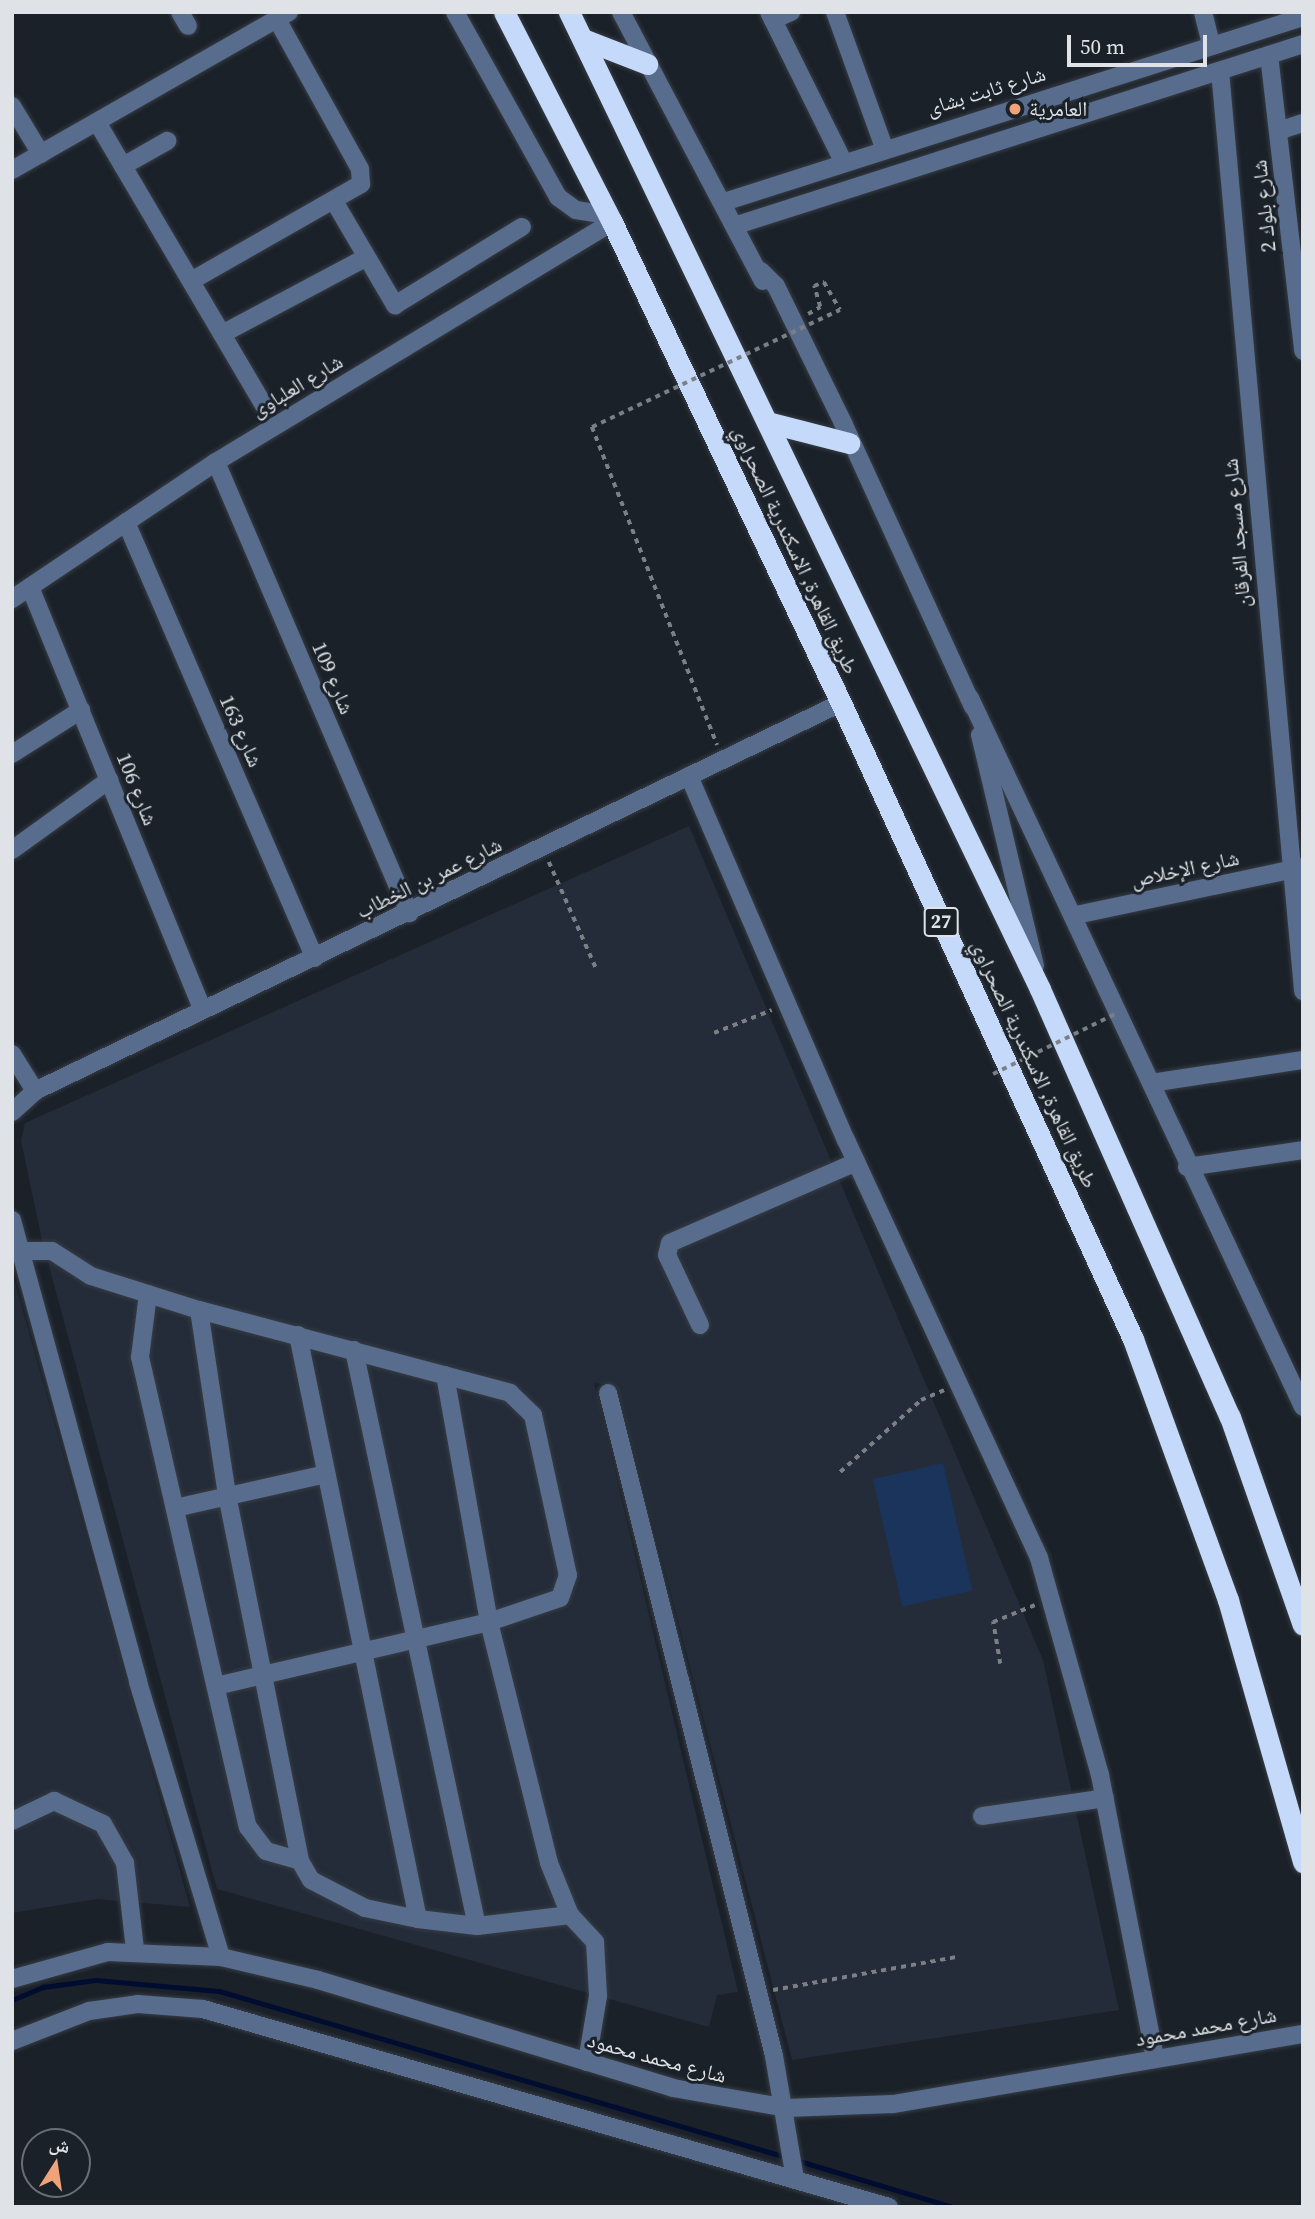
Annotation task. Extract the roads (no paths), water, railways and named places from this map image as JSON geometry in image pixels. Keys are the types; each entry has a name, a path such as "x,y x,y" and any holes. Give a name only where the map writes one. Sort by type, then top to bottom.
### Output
{"highway":[{"name":"طريق القاهرة, الاسكندرية الصحراوي","path":"504,12 610,218 841,703 1149,1379 1228,1600 1303,1862"},
{"name":"طريق القاهرة, الاسكندرية الصحراوي","path":"569,12 1041,989 1230,1418 1303,1625"},
{"path":"583,39 648,64"},
{"path":"767,422 849,443"}],"street":[{"path":"456,12 558,197 576,211 610,218"},
{"path":"621,12 761,271 834,428 849,443 1076,915 1187,1167 1303,1408"},
{"path":"791,12 771,16 843,161"},
{"path":"835,12 884,147"},
{"path":"1203,12 1211,45"},
{"path":"12,170 283,16 362,174 357,187 191,281"},
{"name":"شارع ثابت بشاى","path":"724,202 884,147 1303,17"},
{"path":"737,225 1303,44"},
{"name":"شارع بلوك 2","path":"1269,55 1278,131 1295,206 1303,351"},
{"name":"شارع مسجد الفرقان","path":"1220,71 1296,868 1303,991"},
{"path":"12,106 41,154"},
{"path":"97,122 264,405"},
{"path":"1278,131 1303,123"},
{"path":"123,166 167,141"},
{"path":"334,201 388,301 400,305 522,227"},
{"name":"شارع العلباوى","path":"12,598 216,462 610,218"},
{"path":"222,334 365,258"},
{"name":"شارع 109","path":"216,462 409,913"},
{"name":"شارع 163","path":"126,522 315,958"},
{"name":"شارع 106","path":"30,587 202,1009"},
{"path":"970,698 1041,989"},
{"name":"شارع عمر بن الخطاب","path":"12,1112 35,1091 841,703"},
{"path":"12,754 81,710"},
{"path":"689,776 856,1162 963,1384 1053,1599 1105,1798 1155,2059"},
{"path":"12,850 109,780"},
{"name":"شارع الإخلاص","path":"1076,915 1296,868"},
{"path":"13,1057 35,1091"},
{"path":"1151,1083 1303,1060"},
{"path":"1187,1167 1303,1150"},
{"path":"700,1325 667,1255 670,1242 856,1162"},
{"path":"12,1220 24,1251 138,1682 220,1957"},
{"path":"24,1251 52,1251 91,1276 199,1310 519,1396 529,1407 568,1575 560,1598 489,1622 216,1686"},
{"path":"148,1294 140,1357 216,1686 256,1845 300,1861 329,1894 418,1919 477,1926 570,1915"},
{"path":"199,1310 227,1495 300,1861"},
{"path":"298,1335 418,1919"},
{"path":"354,1350 477,1926"},
{"path":"445,1375 489,1622 549,1863 570,1915 592,1934 597,1952 598,1996 587,2062"},
{"path":"608,1393 786,2108 795,2179"},
{"path":"174,1508 326,1474"},
{"path":"982,1816 1105,1798"},
{"path":"12,1821 54,1801 103,1824 124,1863 135,1950"},
{"name":"شارع محمد محمود","path":"12,1979 63,1961 135,1950 220,1957 318,1980 710,2097 786,2108 893,2104 1303,2034"},
{"path":"12,2041 89,2011 138,2004 203,2009 889,2207"}],"waterway":[{"path":"12,2000 43,1987 96,1980 219,1991 786,2157"},
{"path":"796,2160 953,2207"}],"place":[{"name":"العامرية","path":"1015,109"}]}
